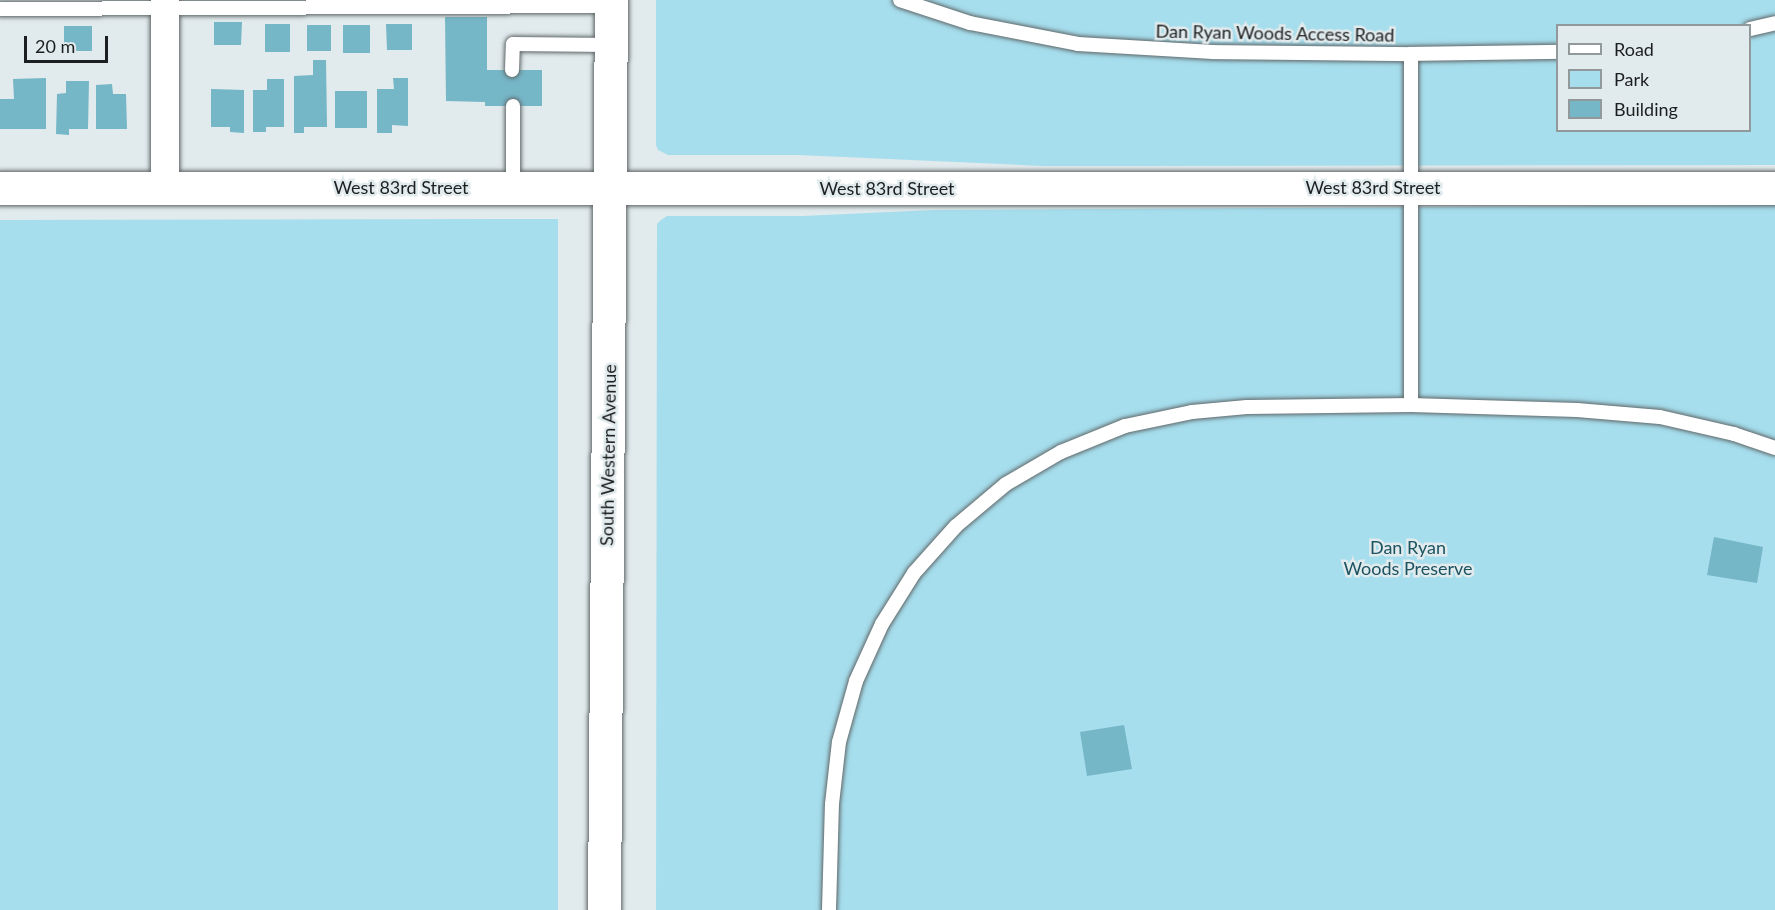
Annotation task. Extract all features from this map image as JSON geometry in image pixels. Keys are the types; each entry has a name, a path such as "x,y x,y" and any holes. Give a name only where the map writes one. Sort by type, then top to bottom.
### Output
{"street":[{"name":"South Western Avenue","path":"604,910 611,3"},
{"path":"165,4 165,186"},
{"name":"West 83rd Street","path":"0,188 165,186 611,189 1775,188"}],"lane":[{"name":"Dan Ryan Woods Access Road","path":"900,0 970,23 1078,44 1213,52 1411,54 1411,405"},
{"path":"0,9 165,4 611,3"},
{"path":"1751,29 1775,23"},
{"path":"512,70 513,44 611,45"},
{"path":"1411,54 1556,52"},
{"path":"513,106 513,188"},
{"path":"830,910 832,804 839,742 856,681 882,624 909,582 956,526 1006,484 1061,452 1125,426 1192,412 1247,407 1411,405 1577,411 1660,417 1734,434 1775,448"}],"green space":[{"path":"656,0 1775,0 1775,165 1044,166 799,155 668,155 658,150 656,145"},
{"name":"Dan Ryan Woods Preserve","path":"1775,205 1775,910 656,910 657,224 667,216 802,216 934,210"},
{"path":"558,219 558,910 0,910 0,220"}],"building":[{"path":"445,17 487,17 487,70 542,70 542,106 485,106 485,102 446,101"},
{"path":"214,22 242,22 241,45 214,45"},
{"path":"265,24 290,24 290,52 265,52"},
{"path":"386,24 412,24 412,50 387,50"},
{"path":"307,25 331,25 331,51 307,51"},
{"path":"343,25 370,25 370,53 343,53"},
{"path":"64,26 92,26 92,51 64,51"},
{"path":"313,60 326,60 327,127 304,127 304,133 294,133 294,76 313,75"},
{"path":"46,78 46,129 0,129 0,99 14,99 13,79"},
{"path":"393,78 408,78 408,126 392,125 392,133 377,133 377,89 394,89"},
{"path":"267,79 284,79 284,127 266,127 266,132 253,132 253,90 267,90"},
{"path":"66,81 89,81 88,129 69,129 69,135 56,134 57,94 66,93"},
{"path":"112,84 113,94 126,94 127,129 96,129 96,85"},
{"path":"211,89 244,90 244,133 230,132 230,127 211,127"},
{"path":"335,91 367,91 367,128 335,128"},
{"path":"1714,537 1763,547 1757,583 1707,575"},
{"path":"1124,725 1132,769 1087,776 1080,732"}]}
